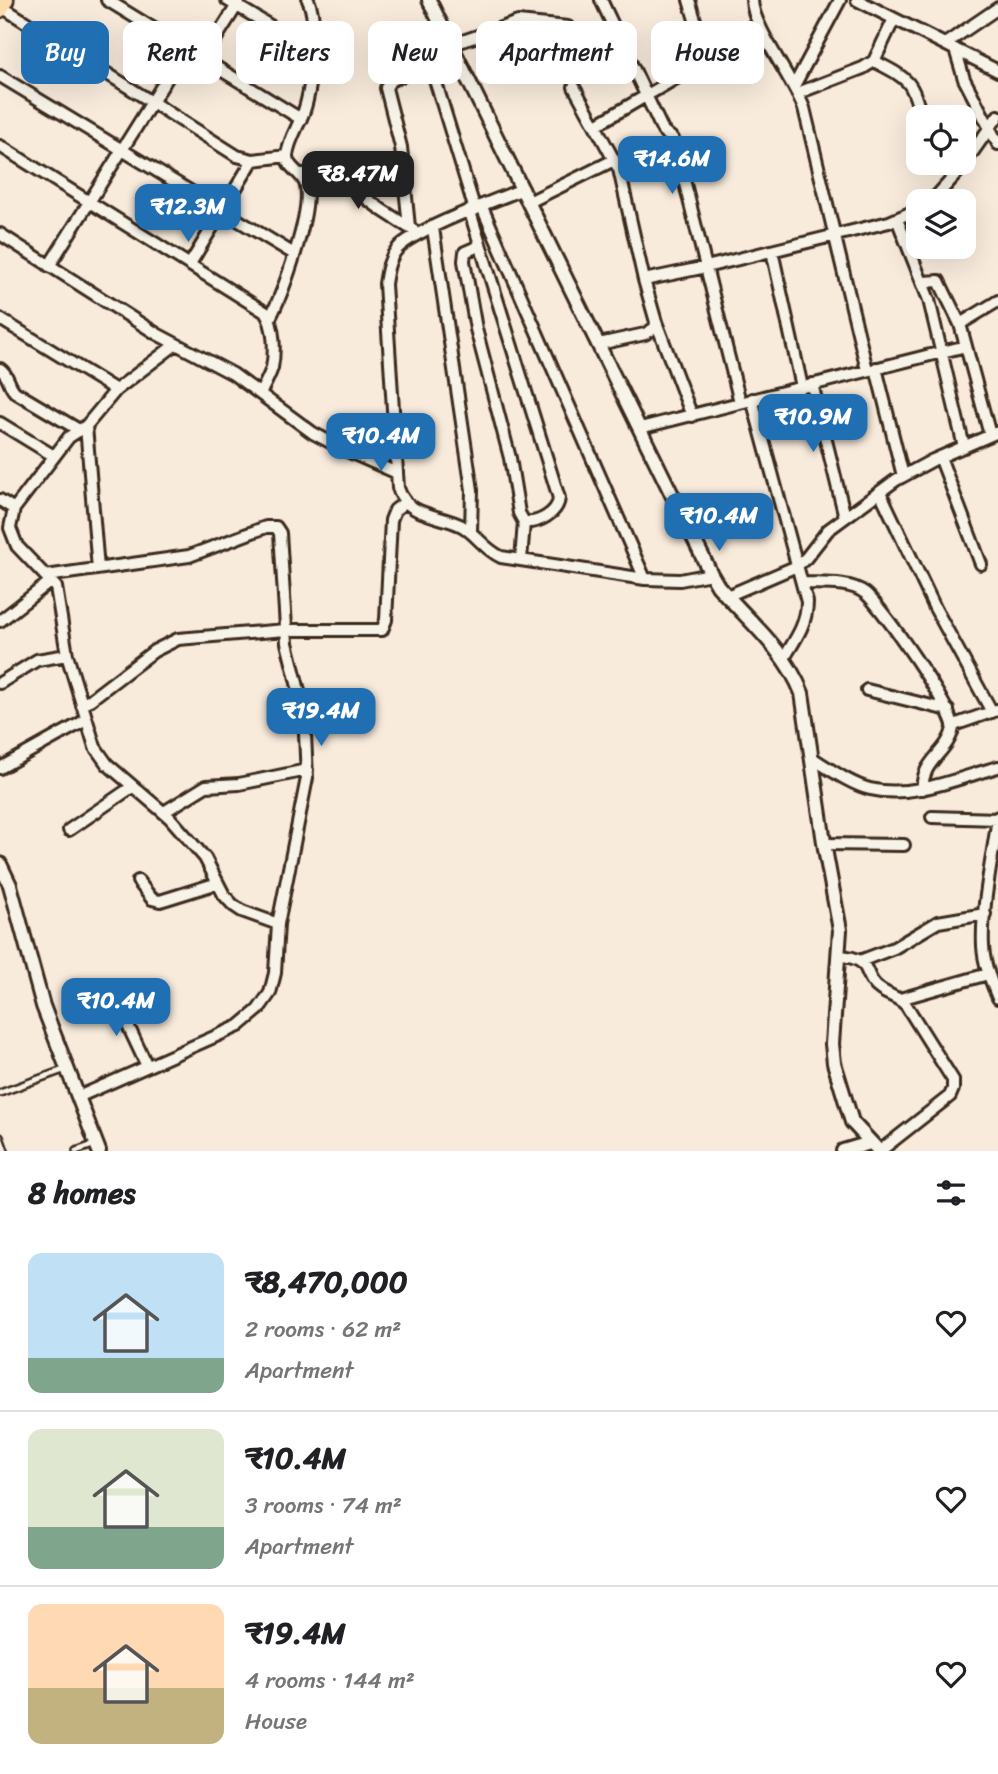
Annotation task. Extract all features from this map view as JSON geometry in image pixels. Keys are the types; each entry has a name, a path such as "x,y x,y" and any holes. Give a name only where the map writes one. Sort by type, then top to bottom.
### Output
{"street":[{"path":"107,0 142,21"},
{"path":"308,0 314,21"},
{"path":"429,0 439,21"},
{"path":"601,0 663,131 675,144 740,402"},
{"path":"596,125 697,66 704,58 689,0"},
{"path":"752,0 756,18 796,90 903,476"},
{"path":"796,90 840,0"},
{"path":"857,0 998,71"},
{"path":"222,25 235,2 265,21"},
{"path":"2,5 237,156 253,160 287,156"},
{"path":"950,47 998,8"},
{"path":"796,90 863,68 874,61 894,19"},
{"path":"950,47 998,144"},
{"path":"874,61 905,79 913,88 918,105"},
{"path":"462,67 710,574 784,658 802,693 838,914 839,956 832,1044 834,1063 852,1122 876,1148"},
{"path":"222,70 301,118"},
{"path":"0,76 294,254"},
{"path":"49,266 163,84"},
{"path":"260,394 272,366 270,318 285,287 307,202 306,182 290,165 287,156 311,84"},
{"path":"388,84 386,88 401,146 408,227"},
{"path":"436,84 475,209 645,579"},
{"path":"574,88 596,125 623,182 656,322 692,416"},
{"path":"976,148 998,116"},
{"path":"0,146 259,307 270,318"},
{"path":"190,264 253,160"},
{"path":"529,202 614,160"},
{"path":"301,174 332,173 419,234"},
{"path":"943,189 955,175"},
{"path":"523,189 419,234 399,246 392,256 385,284 398,488 404,503 471,532 491,552 501,557 645,579 680,580 710,574"},
{"path":"475,209 479,246 559,498 555,510 536,522 524,523"},
{"path":"644,280 772,251 906,215"},
{"path":"897,219 923,282 964,447"},
{"path":"433,228 472,490 471,532"},
{"path":"0,234 176,344 233,374 313,433 397,473"},
{"path":"479,246 466,252 464,261 476,330 510,458 519,513 524,523 521,560"},
{"path":"772,251 845,517"},
{"path":"727,596 797,566 828,530 903,476 994,434 960,324 939,281 923,282"},
{"path":"960,324 998,301"},
{"path":"0,318 116,390"},
{"path":"598,344 645,334 655,328 656,322"},
{"path":"176,344 116,390 83,428 69,437 14,509 5,530 16,546 56,587 60,598 67,655 95,747 107,764 164,812 205,858 233,905 278,924"},
{"path":"640,428 966,346"},
{"path":"0,369 15,392 83,428"},
{"path":"752,399 807,602 807,615 784,658"},
{"path":"0,423 54,456"},
{"path":"83,428 98,569"},
{"path":"940,457 981,564"},
{"path":"880,492 935,608 995,711 954,725"},
{"path":"0,500 14,509"},
{"path":"82,706 154,651 178,639 286,630 382,630 386,620 391,520 395,510 404,503"},
{"path":"0,621 48,578 189,556 266,527 276,527 280,533 286,630 303,711 307,770 305,796 278,924 275,973 270,993 258,1010 239,1026 78,1097"},
{"path":"802,583 849,586 866,594 926,674 948,710 954,725 949,738 923,775 923,789"},
{"path":"0,683 37,660 67,655"},
{"path":"867,690 948,710"},
{"path":"0,768 86,720"},
{"path":"812,758 856,784 870,789 923,789 997,771"},
{"path":"164,812 206,786 239,784 307,770"},
{"path":"68,830 132,787"},
{"path":"932,817 998,818 993,894 985,914 983,947 988,974 998,998"},
{"path":"825,844 904,845"},
{"path":"0,864 10,885 43,1006 97,1147"},
{"path":"138,881 152,899 160,901 218,883"},
{"path":"860,961 894,948 938,922 985,914"},
{"path":"839,956 860,961 879,989 900,999 953,1080 950,1096 876,1148 843,1151"},
{"path":"900,999 988,974"},
{"path":"114,996 147,1066"}],"lane":[{"path":"0,1093 67,1069"},
{"path":"0,1137 5,1151"},
{"path":"76,1151 97,1147"}]}
